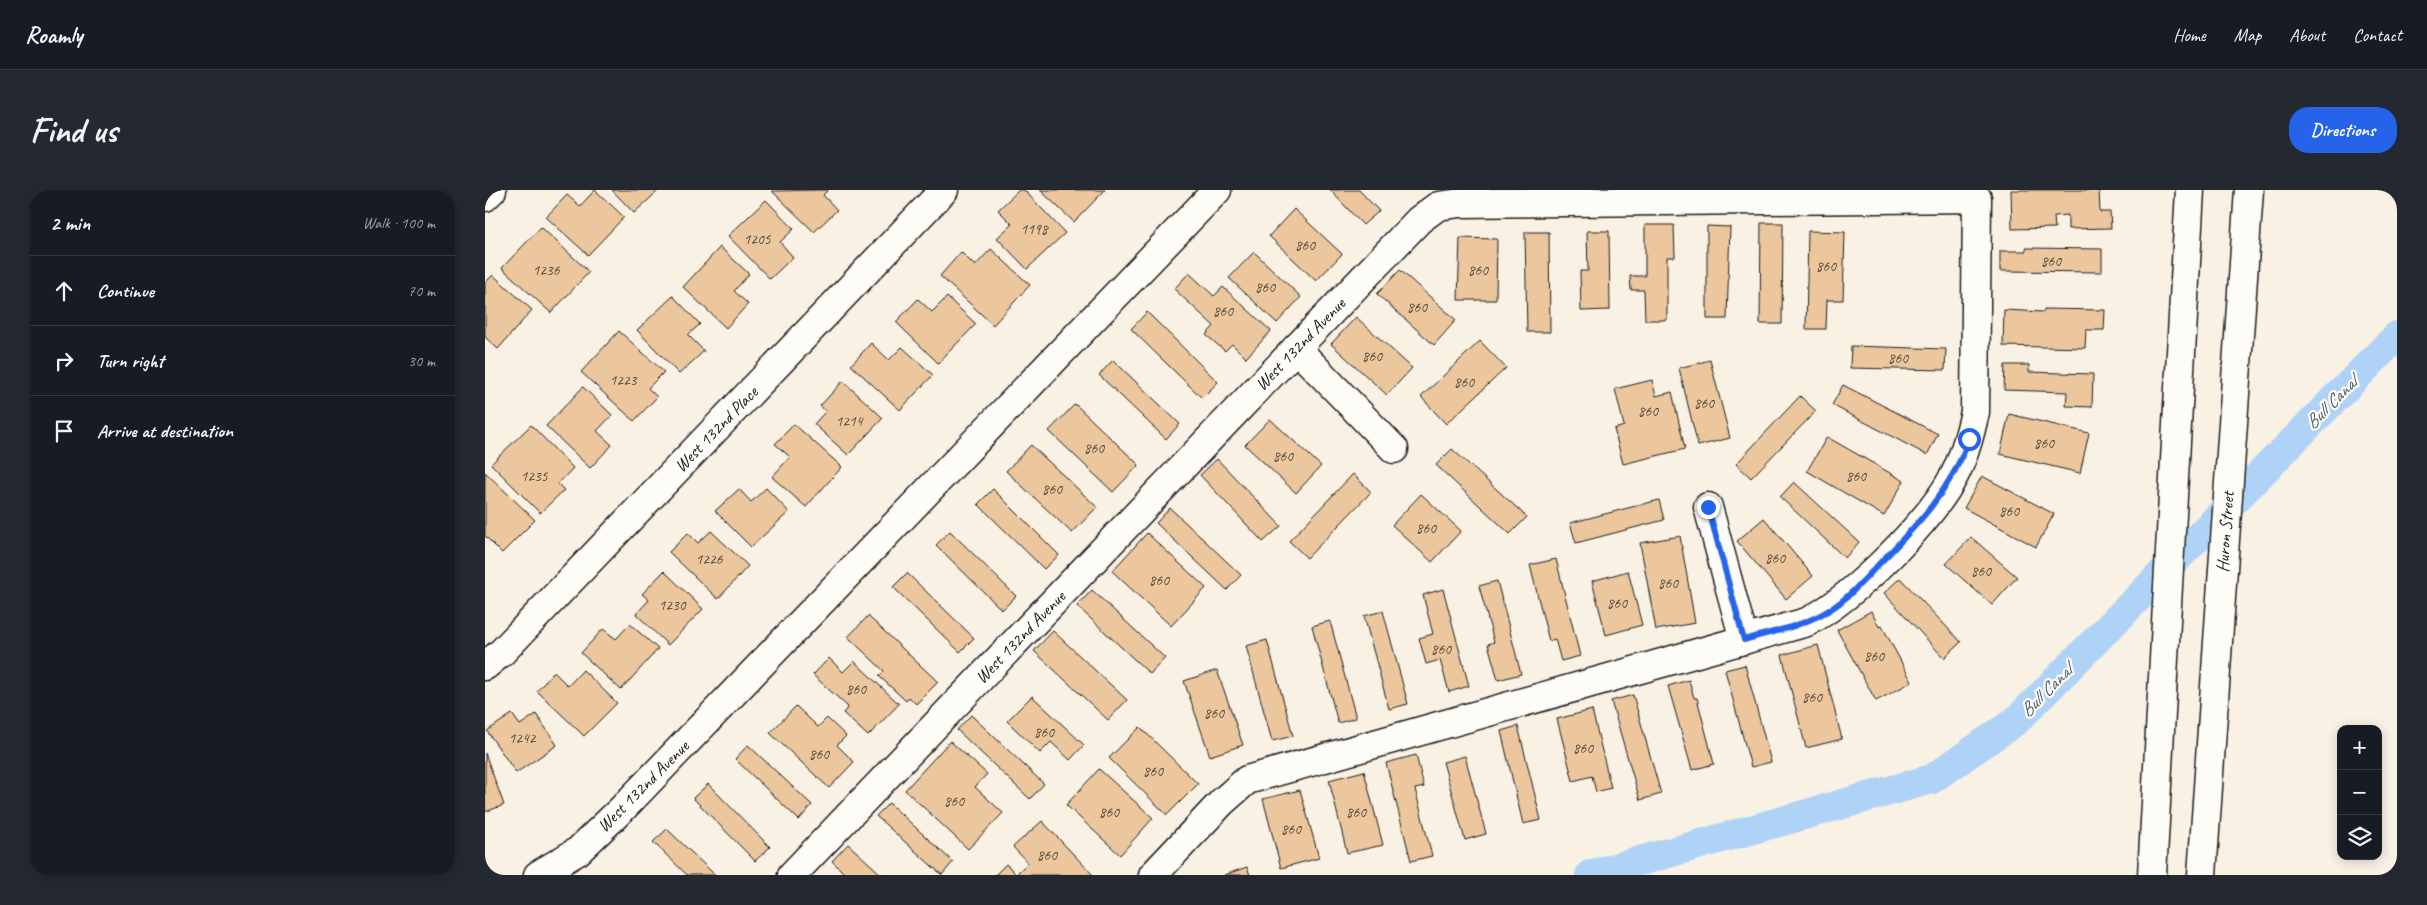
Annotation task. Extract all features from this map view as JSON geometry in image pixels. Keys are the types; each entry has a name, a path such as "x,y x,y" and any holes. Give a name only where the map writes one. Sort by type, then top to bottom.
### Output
{"street":[{"path":"485,197 492,190"},
{"name":"West 132nd Place","path":"485,666 502,652 944,190"},
{"name":"West 132nd Avenue","path":"538,875 578,851 624,807 1217,190"},
{"path":"2152,875 2190,190"},
{"name":"Huron Street","path":"2202,875 2249,190"},
{"name":"West 132nd Avenue","path":"792,875 1419,220 1438,206 1460,202 1977,198 1975,412 1969,439 1954,476 1917,525 1854,590 1826,612 1807,622 1744,640"},
{"path":"1296,348 1394,449"},
{"path":"1153,875 1222,802 1247,780 1744,640 1708,507"}],"building":[{"path":"595,190 624,217 588,255 546,217 567,195 580,206"},
{"path":"612,190 659,190 634,213"},
{"path":"828,190 823,195 837,210 814,232 772,191"},
{"path":"1019,190 1024,190 1065,233 1027,269 997,238 1012,224 998,210"},
{"path":"1040,190 1105,190 1074,222"},
{"path":"1330,190 1359,190 1379,211 1363,225"},
{"path":"2011,190 2099,190 2100,212 2110,212 2111,228 2068,229 2068,215 2054,216 2055,228 2012,229"},
{"path":"766,200 794,229 780,242 793,257 770,279 728,236"},
{"path":"1294,209 1342,254 1316,281 1269,236"},
{"path":"1761,223 1783,223 1782,324 1760,324"},
{"path":"1645,225 1674,225 1675,257 1667,257 1667,320 1645,320 1644,290 1631,290 1630,276 1645,276"},
{"path":"1707,226 1730,227 1727,319 1707,319"},
{"path":"541,227 589,272 551,313 502,268"},
{"path":"1587,231 1609,231 1610,310 1581,311 1580,271 1588,271"},
{"path":"1808,231 1845,232 1843,300 1827,300 1826,329 1806,329"},
{"path":"1525,232 1549,232 1550,332 1527,332"},
{"path":"1460,238 1497,239 1496,300 1458,300"},
{"path":"720,247 749,274 734,291 748,304 726,328 683,287"},
{"path":"2026,248 2102,249 2102,272 2000,271 2000,251 2026,251"},
{"path":"991,249 1030,285 993,325 940,276 961,252 975,266"},
{"path":"1254,252 1301,297 1277,323 1229,278"},
{"path":"1400,270 1456,320 1434,345 1377,294"},
{"path":"1189,273 1214,296 1223,287 1271,331 1246,358 1232,344 1225,351 1206,335 1214,326 1174,289"},
{"path":"493,275 532,310 498,349 485,337 485,283"},
{"path":"673,296 700,324 688,335 704,351 679,374 637,330"},
{"path":"947,297 976,324 938,363 896,322 918,299 932,312"},
{"path":"2044,309 2105,310 2104,330 2086,330 2085,348 2003,346 2004,310 2044,312"},
{"path":"1147,312 1218,382 1202,398 1131,329"},
{"path":"1356,317 1412,368 1387,395 1331,344"},
{"path":"619,331 664,372 648,388 657,397 634,421 581,372"},
{"path":"1480,341 1506,368 1446,424 1421,397"},
{"path":"871,343 889,360 902,347 933,375 900,410 851,365"},
{"path":"1851,346 1946,349 1945,370 1850,368"},
{"path":"1113,360 1180,424 1166,439 1099,375"},
{"path":"1710,360 1730,438 1698,446 1679,368"},
{"path":"2005,365 2029,365 2029,372 2093,374 2092,407 2066,406 2067,392 2004,390"},
{"path":"1652,380 1656,396 1672,392 1685,449 1623,464 1614,429 1624,426 1615,389"},
{"path":"843,381 883,418 848,455 814,424 826,411 820,406"},
{"path":"1843,385 1938,434 1927,455 1832,405"},
{"path":"583,387 612,415 597,431 612,445 590,468 546,426"},
{"path":"1800,396 1816,411 1751,478 1736,464"},
{"path":"1075,404 1139,465 1113,492 1049,431"},
{"path":"2009,414 2089,433 2080,473 2000,454"},
{"path":"1270,419 1321,466 1296,493 1245,445"},
{"path":"794,424 842,467 806,507 772,477 790,457 775,444"},
{"path":"531,425 573,468 558,484 564,490 540,513 491,464"},
{"path":"1827,437 1904,481 1884,516 1807,471"},
{"path":"1031,445 1097,507 1072,533 1006,471"},
{"path":"1452,449 1527,517 1510,534 1436,465"},
{"path":"1217,459 1281,526 1263,542 1200,475"},
{"path":"485,472 535,520 502,553 485,536"},
{"path":"1353,474 1371,492 1307,558 1289,541"},
{"path":"1982,476 2054,514 2036,547 1964,508"},
{"path":"1794,482 1859,542 1845,558 1780,497"},
{"path":"766,488 789,512 751,547 715,511 739,489 751,502"},
{"path":"993,489 1059,555 1044,569 978,504"},
{"path":"1421,494 1461,531 1432,562 1392,525"},
{"path":"1659,500 1664,520 1576,543 1570,523"},
{"path":"1170,508 1241,575 1227,590 1156,523"},
{"path":"1764,518 1813,576 1786,599 1737,541"},
{"path":"711,531 748,566 718,599 669,552 688,533 698,543"},
{"path":"950,531 1016,596 1002,610 936,545"},
{"path":"1147,533 1206,588 1171,626 1112,571"},
{"path":"1680,536 1695,623 1656,630 1640,543"},
{"path":"1971,537 2017,577 1992,605 1946,564"},
{"path":"1556,559 1580,656 1561,661 1555,639 1549,641 1530,565"},
{"path":"664,571 703,609 668,645 636,614 649,600 642,594"},
{"path":"1628,571 1642,625 1606,635 1592,581"},
{"path":"907,573 974,638 960,652 893,587"},
{"path":"1900,578 1961,642 1944,658 1884,593"},
{"path":"1497,581 1521,674 1498,680 1488,644 1494,642 1479,586"},
{"path":"1443,589 1469,686 1449,692 1440,660 1426,664 1419,638 1433,634 1423,595"},
{"path":"1092,590 1165,658 1150,674 1077,606"},
{"path":"1383,611 1408,704 1389,709 1364,616"},
{"path":"1871,611 1879,627 1882,626 1912,682 1876,701 1837,630"},
{"path":"868,616 938,682 916,704 909,697 906,701 879,676 884,671 848,637"},
{"path":"1330,621 1356,718 1338,723 1312,626"},
{"path":"630,624 658,649 621,690 581,653 603,629 616,639"},
{"path":"1053,631 1127,700 1108,720 1034,651"},
{"path":"1267,640 1293,736 1272,741 1246,646"},
{"path":"1818,645 1842,739 1806,748 1782,655"},
{"path":"829,658 843,672 854,661 899,704 868,736 843,713 848,707 813,675"},
{"path":"1745,665 1771,762 1751,767 1725,670"},
{"path":"583,670 617,703 584,736 537,691 554,672 568,686"},
{"path":"1217,670 1243,745 1210,756 1184,681"},
{"path":"1689,680 1694,698 1697,698 1714,764 1692,770 1668,686"},
{"path":"1633,695 1661,794 1640,800 1611,701"},
{"path":"1032,696 1084,745 1070,760 1051,742 1040,753 1007,721"},
{"path":"796,706 818,727 827,718 846,736 837,745 854,762 829,788 770,733"},
{"path":"1592,710 1611,788 1596,792 1592,776 1573,781 1557,719"},
{"path":"512,714 520,725 536,714 557,745 516,773 487,731"},
{"path":"971,715 1044,784 1030,799 957,730"},
{"path":"1518,726 1541,820 1523,824 1501,731"},
{"path":"1140,727 1198,784 1167,815 1109,758"},
{"path":"950,741 987,774 975,787 1003,813 968,849 905,790"},
{"path":"748,745 812,805 799,820 735,759"},
{"path":"485,753 504,805 485,812"},
{"path":"1416,755 1424,787 1415,789 1432,856 1411,861 1386,763"},
{"path":"1465,756 1486,834 1465,840 1443,762"},
{"path":"1099,769 1153,818 1120,855 1066,805"},
{"path":"1364,771 1383,845 1347,853 1329,780"},
{"path":"708,784 770,847 755,861 693,798"},
{"path":"1300,790 1319,858 1281,868 1263,799"},
{"path":"889,803 953,862 942,875 876,816"},
{"path":"1042,821 1093,875 1020,875 1018,872 1028,863 1013,847"},
{"path":"667,829 715,875 687,875 653,842"},
{"path":"848,844 882,875 846,875 832,861"},
{"path":"1006,864 1017,875 995,875"},
{"path":"1247,867 1250,875 1224,875"}],"waterway":[{"name":"Bull Canal","path":"1590,875 1932,779 2017,720 2397,336"}],"route":[{"path":"1708,507 1744,640 1807,622 1826,612 1854,590 1917,525 1940,497 1954,476 1969,439"}]}
